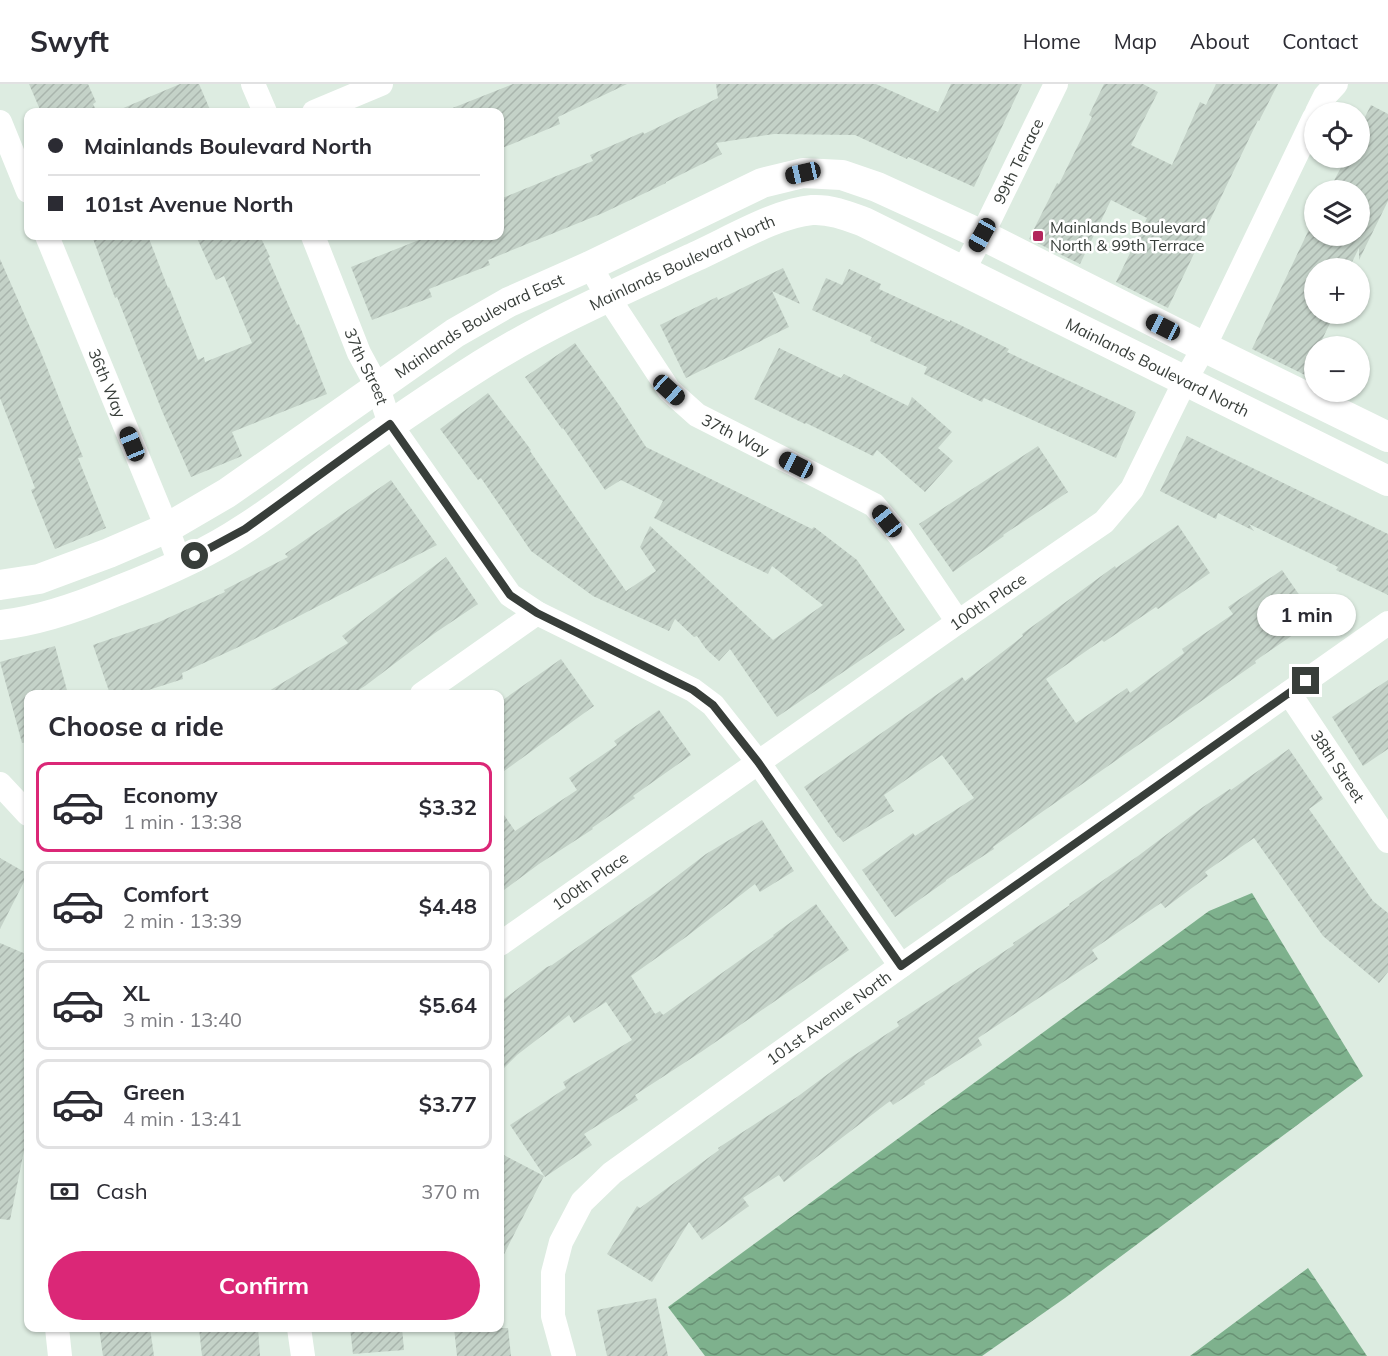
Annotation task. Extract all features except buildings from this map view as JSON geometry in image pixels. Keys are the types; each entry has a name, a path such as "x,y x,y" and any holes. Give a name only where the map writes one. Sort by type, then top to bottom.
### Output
{"street":[{"path":"253,84 263,108"},
{"path":"324,108 381,84"},
{"name":"99th Terrace","path":"963,271 1056,84"},
{"path":"1322,102 1335,84"},
{"path":"0,122 24,181"},
{"name":"100th Place","path":"504,941 1104,522 1132,489 1304,139"},
{"name":"Mainlands Boulevard East","path":"0,585 39,579 167,528 227,493 455,333 509,302 590,266 762,183 803,173 842,175 877,187 982,235"},
{"name":"Mainlands Boulevard North","path":"0,625 87,604 153,577 210,549 245,529 390,424 534,333 785,216 813,210 837,213 864,222 1388,481"},
{"path":"982,235 1203,347 1388,437"},
{"name":"36th Way","path":"49,240 180,564"},
{"name":"37th Street","path":"315,240 359,352 378,388 390,424 510,595 537,613 693,690 713,705 758,762 901,966"},
{"name":"37th Way","path":"590,266 669,390 697,415 874,505 900,537 958,622"},
{"path":"428,690 537,613"},
{"name":"101st Avenue North","path":"564,1356 553,1316 553,1273 561,1242 582,1202 612,1173 1388,623"},
{"name":"38th Street","path":"1289,693 1388,841"},
{"path":"0,784 24,810"},
{"path":"57,1332 60,1356"},
{"path":"300,1332 303,1356"}],"water":[{"path":"1252,893 1363,1076 1065,1298 982,1356 705,1356 668,1307 1209,911"},
{"path":"1308,1268 1367,1356 1190,1356"}],"place":[{"name":"Mainlands Boulevard North & 99th Terrace","path":"1038,236"}],"route":[{"path":"195,556 245,529 390,424 510,595 537,613 693,690 713,705 758,762 901,966 1306,681"}]}
